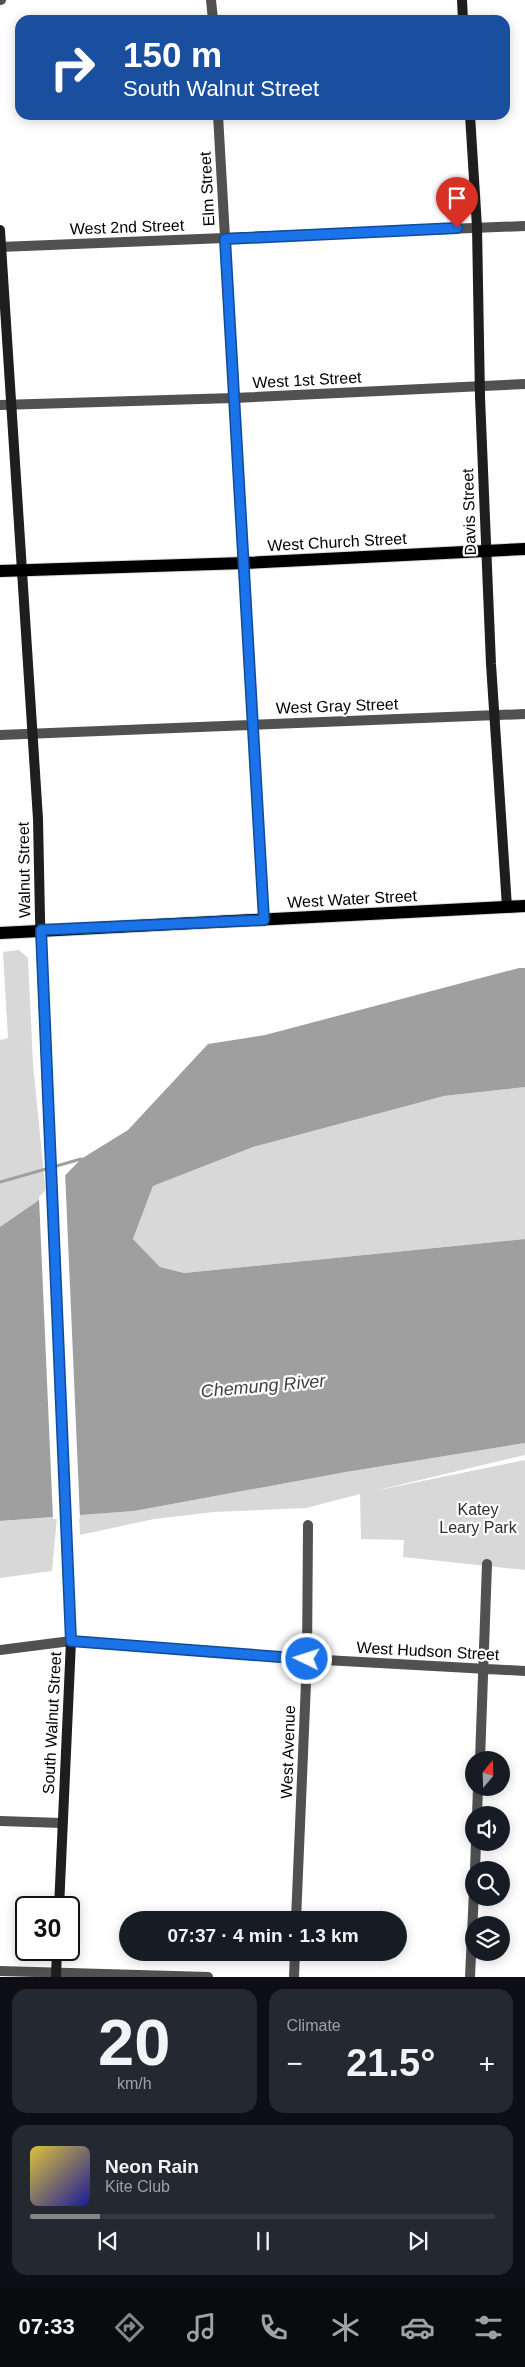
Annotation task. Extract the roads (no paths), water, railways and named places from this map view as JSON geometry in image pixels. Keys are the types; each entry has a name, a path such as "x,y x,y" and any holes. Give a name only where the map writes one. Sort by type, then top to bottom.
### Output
{"main road":[{"name":"West Church Street","path":"0,571 244,563 525,549"},
{"name":"West Water Street","path":"0,933 525,906"}],"street":[{"path":"212,0 213,15"},
{"path":"462,0 463,15"},
{"name":"Elm Street","path":"218,120 264,920"},
{"name":"Davis Street","path":"470,120 477,227 486,551 494,715 507,907"},
{"name":"West 2nd Street","path":"0,247 525,226"},
{"name":"Walnut Street","path":"0,230 5,404 21,571 38,819 46,1058 67,1539"},
{"name":"West 1st Street","path":"5,404 234,398 525,384"},
{"name":"West Gray Street","path":"0,735 525,714"},
{"name":"West Avenue","path":"296,1911 307,1659 308,1525"},
{"name":"South Walnut Street","path":"59,1896 71,1641 67,1539"},
{"path":"480,1751 488,1564"},
{"name":"West Hudson Street","path":"0,1650 71,1641 307,1659 525,1671"},
{"path":"0,1821 62,1823"},
{"path":"470,1977 473,1906"},
{"path":"56,1975 57,1961"},
{"path":"294,1977 295,1961"},
{"path":"0,1971 56,1975 208,1977"}],"water":[{"name":"Chemung River","path":"525,968 525,1087 444,1096 253,1147 153,1186 133,1239 160,1267 184,1273 525,1239 525,1443 346,1472 134,1511 0,1521 0,1227 46,1195 81,1159 128,1130 208,1044 265,1035"}],"waterway":[{"path":"0,1182 81,1159"}],"park label":[{"name":"Katey Leary Park","path":"478,1518"}]}
